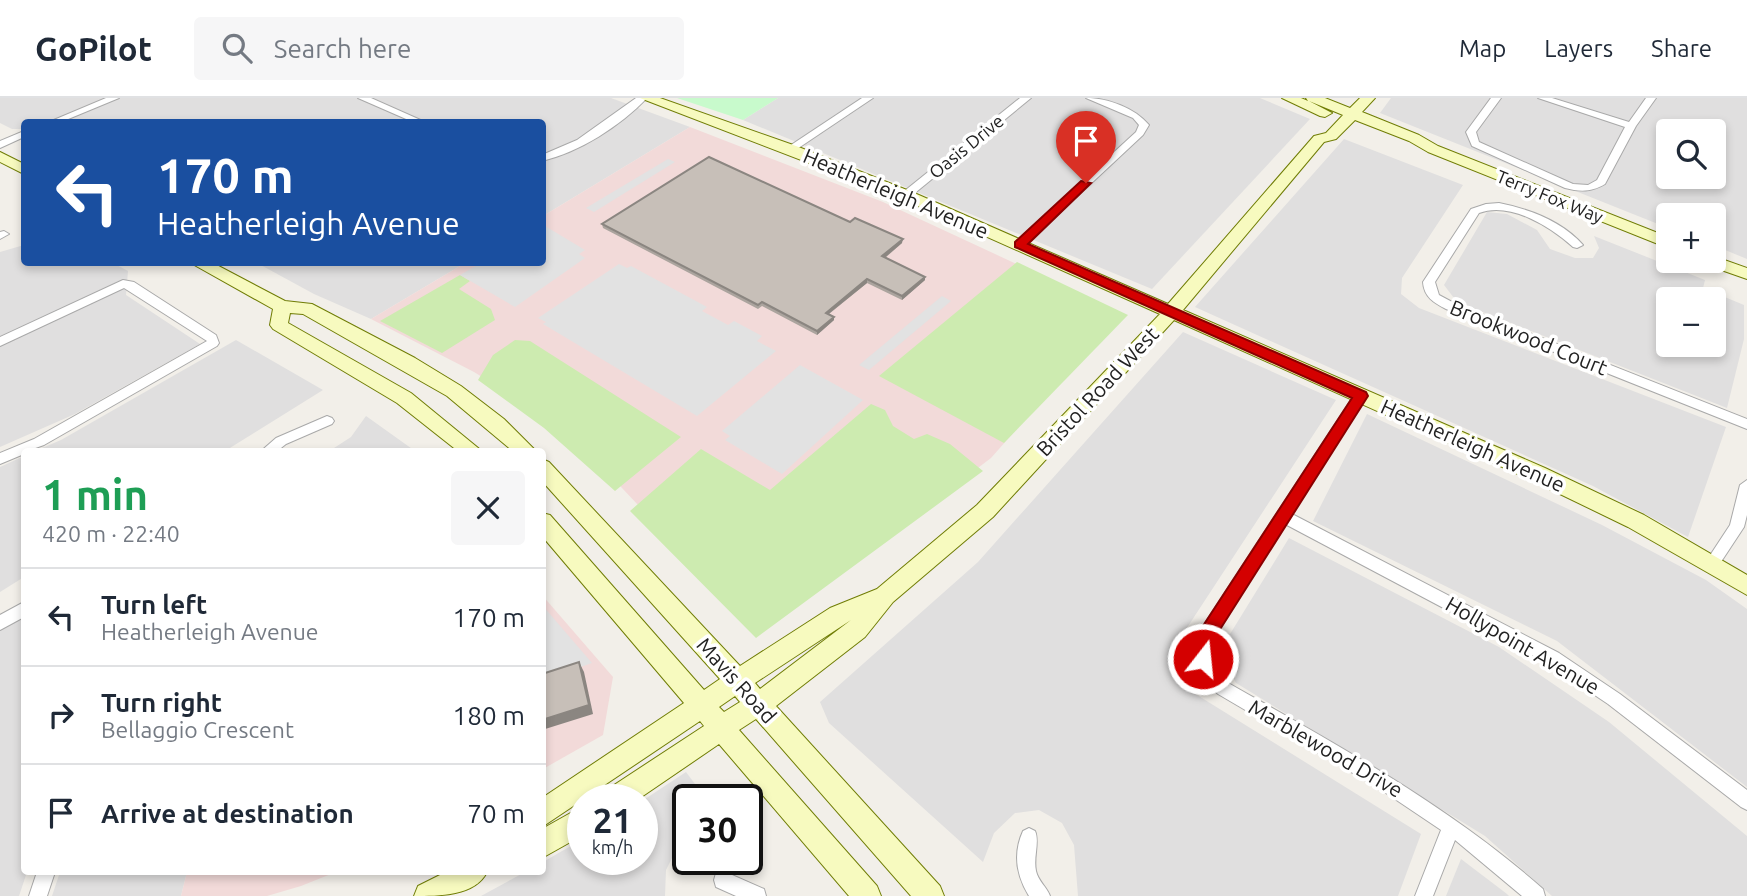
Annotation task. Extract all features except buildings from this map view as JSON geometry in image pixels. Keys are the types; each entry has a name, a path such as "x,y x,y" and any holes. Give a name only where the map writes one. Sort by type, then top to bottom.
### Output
{"street":[{"path":"62,119 114,98"},
{"path":"363,98 413,119"},
{"path":"546,157 555,156 609,124 642,98"},
{"name":"Heatherleigh Avenue","path":"648,98 791,149 906,195 1571,488 1712,564 1747,586"},
{"path":"791,149 868,98"},
{"name":"Oasis Drive","path":"906,195 1026,98"},
{"path":"1019,245 1140,132 1144,125 1136,116 1091,98"},
{"name":"Terry Fox Way","path":"1289,98 1337,107"},
{"name":"Terry Fox Way","path":"1313,98 1337,107 1350,118 1407,146 1433,149 1656,238"},
{"name":"Bristol Road West","path":"638,784 759,704 857,630 885,595 985,510 1172,311 1319,139 1331,136 1368,98"},
{"path":"1496,98 1471,132 1475,144 1574,188 1592,187 1601,183 1631,126 1651,98"},
{"path":"1543,98 1631,126"},
{"name":"Bristol Road West","path":"1319,139 1315,131 1337,107"},
{"path":"0,145 21,136"},
{"path":"0,156 21,168"},
{"name":"Brookwood Court","path":"1577,245 1551,225 1510,208 1482,207 1475,211 1436,272 1429,288 1435,299 1450,306 1747,424"},
{"path":"205,266 282,307 306,308 434,379 497,424 523,448"},
{"path":"1726,266 1747,274"},
{"path":"0,342 123,284 130,285 212,338 213,343 23,448"},
{"path":"282,307 279,325 404,398 468,448"},
{"name":"Marblewood Drive","path":"1361,396 1202,644 1206,671 1210,678 1224,689 1409,797 1482,849 1535,896"},
{"path":"272,448 327,421"},
{"path":"0,459 21,449"},
{"name":"Mavis Road","path":"546,471 930,896"},
{"path":"1712,564 1737,527 1747,485"},
{"name":"Hollypoint Avenue","path":"1282,516 1553,658 1643,720 1747,801"},
{"name":"Mavis Road","path":"546,526 867,896"},
{"name":"Bristol Road West","path":"546,811 838,615 885,595"},
{"path":"0,623 21,611"},
{"path":"1424,896 1451,827"},
{"path":"546,842 567,829"},
{"path":"1029,837 1025,848 1027,880 1041,896"},
{"path":"38,896 45,875"},
{"path":"428,896 467,875"},
{"path":"723,880 757,896"}],"shaded area":[{"path":"0,98 611,98 690,127 546,214 546,119 21,119 21,129 12,129 0,123"},
{"path":"778,98 1260,98 1310,119 1152,289 743,120"},
{"path":"1391,98 1747,98 1747,259 1726,250 1726,203 1656,203 1656,223 1380,113"},
{"path":"690,127 883,202 1120,312 991,458 801,602 724,596 605,470 545,416 474,372 371,319 460,266 546,266 546,214"},
{"path":"1344,139 1463,185 1402,278 1401,294 1419,308 1726,427 1688,537 1593,486 1195,307"},
{"path":"668,159 675,162 594,212 586,208"},
{"path":"1487,212 1507,214 1537,230 1550,249 1575,258 1593,258 1599,248 1594,236 1656,261 1656,273 1687,273 1705,280 1703,287 1656,287 1656,357 1726,357 1726,298 1744,305 1744,339 1727,408 1457,302 1444,285"},
{"path":"546,227 585,250 579,254 585,258 515,307 460,275 476,266 546,266"},
{"path":"21,246 21,266 119,266 128,271 126,295 200,344 75,414 0,447 0,252"},
{"path":"619,264 627,268 631,266 707,307 702,311 728,325 734,321 762,336 757,341 776,351 697,416 543,324 546,322 538,318"},
{"path":"263,266 460,266 371,319 314,294"},
{"path":"942,296 951,301 869,370 859,365"},
{"path":"1183,332 1336,400 1179,640 1172,667 1189,690 1421,834 1398,896 1078,896 1074,845 1062,823 1039,810 1015,813 994,833 983,862 829,723 820,702 978,562"},
{"path":"236,340 323,390 230,448 42,448 61,440"},
{"path":"800,365 863,400 782,474 725,440 730,436 722,431"},
{"path":"1367,414 1602,525 1706,580 1747,609 1747,787 1557,641 1313,521"},
{"path":"366,416 411,448 334,448 351,437"},
{"path":"21,457 21,579 0,592 0,467"},
{"path":"1289,538 1499,647 1609,722 1747,836 1747,896 1552,896 1485,836 1236,683 1219,652"},
{"path":"546,600 613,677 603,735 546,767"},
{"path":"546,609 592,663 546,679"},
{"path":"21,619 21,875 26,875 19,896 0,896 0,630"},
{"path":"686,772 695,784 672,784 672,858 666,870 665,896 481,896 520,875 546,875 546,860 567,848 567,875 658,875 658,790"},
{"path":"1461,859 1507,894 1509,896 1446,896"},
{"path":"59,875 186,875 181,896 52,896"},
{"path":"186,875 328,875 267,896 181,896"}],"green space":[{"path":"677,98 778,98 743,120"},
{"path":"1017,262 1128,315 1004,443 879,376"},
{"path":"460,275 470,281 459,289 491,309 495,320 442,353 380,321"},
{"path":"515,340 530,341 681,437 615,491 544,428 478,380 493,355"},
{"path":"871,404 885,410 893,426 914,439 927,434 950,444 983,471 756,638 630,511 701,449 770,490"}],"route":[{"path":"1086,183 1019,245 1361,396 1205,637 1201,651 1203,659"}]}
